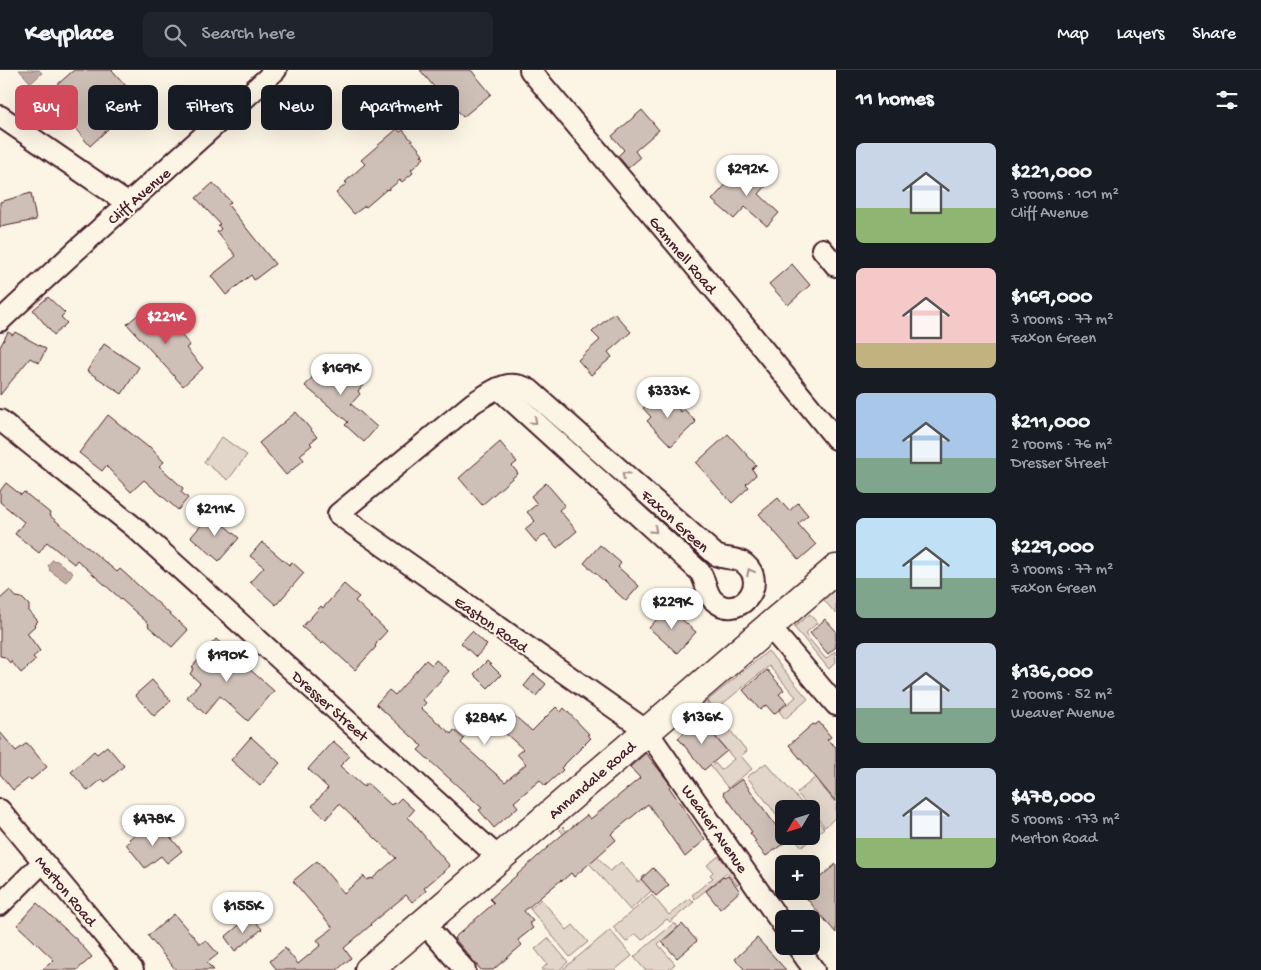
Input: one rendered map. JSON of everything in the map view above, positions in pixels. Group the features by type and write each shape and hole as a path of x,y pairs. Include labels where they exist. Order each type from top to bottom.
{"street":[{"name":"Cliff Avenue","path":"0,321 127,203 276,70"},
{"name":"Gammell Road","path":"530,70 730,308 836,439"},
{"path":"0,116 127,203"},
{"path":"822,249 836,266"},
{"name":"Faxon Green","path":"338,514 473,402 498,388 514,384 530,390 716,555 722,558 737,559 744,563 753,575 754,589 751,596 746,601 733,607 719,604 713,600 708,593 700,572 498,388"},
{"name":"Dresser Street","path":"0,420 134,527 499,858"},
{"name":"Easton Road","path":"338,514 647,731"},
{"name":"Annandale Road","path":"369,970 836,568"},
{"path":"769,626 836,705"},
{"name":"Weaver Avenue","path":"647,731 775,914"},
{"name":"Merton Road","path":"0,810 134,970"},
{"path":"0,905 43,862"},
{"path":"424,922 466,970"},
{"path":"803,955 814,970"}],"shaded area":[{"path":"19,70 39,70 42,73 31,83"},
{"path":"222,437 247,455 228,480 204,462"},
{"path":"52,560 56,560 73,573 66,582 49,570 48,566"},
{"path":"836,587 836,614 823,599"},
{"path":"810,614 817,623 805,634 826,659 835,651 836,662 829,669 794,627"},
{"path":"768,651 808,699 785,719 779,711 796,697 769,666 715,710 707,701"},
{"path":"706,701 747,751 741,756 752,769 728,788 711,767 715,763 721,770 734,759 700,718 690,727 684,719"},
{"path":"836,760 836,768 819,783 836,803 836,817 825,827 820,821 820,800 803,800 797,793"},
{"path":"766,763 799,800 775,800 775,813 747,777"},
{"path":"563,827 589,857 594,853 610,871 621,862 638,882 649,873 659,884 630,910 560,830"},
{"path":"719,856 740,883 737,885 727,873 695,899 692,895 713,878 710,875 713,872 707,865"},
{"path":"652,895 669,915 690,898 694,902 670,922 667,919 642,940 636,934 626,942 613,927"},
{"path":"541,899 567,930 573,925 588,942 570,957 530,909"},
{"path":"674,923 678,927 658,944 675,964 668,970 645,970 634,957"},
{"path":"610,930 632,956 615,970 562,970"},
{"path":"548,938 568,962 559,970 541,970 547,964 535,949"}],"building":[{"path":"74,70 112,70 125,85 88,85 88,130 107,130 90,146 77,130 78,85 57,85"},
{"path":"420,70 471,70 491,94 463,117 459,112 459,85 432,85"},
{"path":"642,110 659,130 635,151 640,158 628,168 618,156 624,150 612,136"},
{"path":"396,130 400,132 403,130 423,154 421,155 424,158 411,170 413,173 402,182 400,180 366,207 354,214 336,193 365,164 361,160"},
{"path":"760,168 772,179 759,194 779,213 767,226 745,207 734,219 712,200 737,172 748,182"},
{"path":"213,183 231,202 228,205 275,264 254,280 251,275 226,295 211,276 236,256 217,232 221,229 218,225 220,224 196,198"},
{"path":"31,193 36,220 0,227 0,202"},
{"path":"792,264 810,285 788,305 769,284"},
{"path":"48,297 65,313 61,317 67,323 54,335 33,310"},
{"path":"148,306 160,319 164,316 190,345 186,348 203,368 183,386 127,324"},
{"path":"614,313 631,332 608,352 612,357 591,375 578,360 600,340 592,332"},
{"path":"8,332 13,335 15,332 46,349 39,363 30,358 0,395 0,347"},
{"path":"104,344 139,367 122,394 87,371"},
{"path":"330,356 364,384 358,391 360,394 351,404 377,427 364,442 345,425 348,422 305,386"},
{"path":"661,391 681,412 684,409 696,422 671,446 647,421 651,417 643,408"},
{"path":"296,412 317,437 310,443 312,445 300,455 304,460 286,475 259,443"},
{"path":"108,415 149,446 164,462 159,466 183,488 181,492 188,498 178,510 144,480 131,492 106,466 102,471 79,453"},
{"path":"728,434 756,465 752,469 756,475 746,484 749,487 732,503 696,463"},
{"path":"500,442 517,462 512,466 518,473 482,505 459,478"},
{"path":"6,483 21,495 24,492 117,572 120,569 188,630 172,647 77,560 74,564 47,542 39,553 15,534 24,522 0,502 0,491"},
{"path":"546,483 565,505 559,510 577,531 557,548 545,534 536,542 525,529 535,521 527,512 537,504 531,496"},
{"path":"778,498 789,511 798,503 808,515 798,524 816,545 799,560 759,514"},
{"path":"211,514 239,538 219,561 191,537"},
{"path":"262,542 289,565 292,562 304,573 276,605 250,582 264,567 250,556"},
{"path":"600,545 621,563 618,567 639,586 626,601 584,563"},
{"path":"344,584 359,597 355,601 387,631 378,641 376,647 355,670 324,642 322,644 302,627 321,606 323,608"},
{"path":"10,590 16,597 22,598 29,605 29,611 38,621 27,633 40,651 33,657 36,660 21,673 11,661 10,663 5,657 0,656 0,599"},
{"path":"668,607 696,632 677,653 649,628"},
{"path":"825,619 836,631 836,647 828,654 810,633"},
{"path":"472,631 487,645 476,657 461,643"},
{"path":"216,639 274,691 248,721 220,696 205,714 187,697 200,683 190,674 194,668 192,667"},
{"path":"426,660 432,665 436,660 449,671 423,700 426,703 421,708 451,734 454,730 464,739 461,743 505,782 526,764 517,754 523,749 496,725 509,711 532,731 556,707 561,712 564,708 591,738 561,768 563,770 545,786 540,780 514,802 518,807 494,828 479,810 482,808 418,750 422,746 376,704 389,690 395,695"},
{"path":"487,661 501,675 488,688 474,674"},
{"path":"767,670 784,690 779,694 787,703 774,714 766,705 760,710 743,690"},
{"path":"534,674 546,684 536,696 524,686"},
{"path":"152,680 171,701 154,716 135,695"},
{"path":"700,719 727,751 704,770 678,738"},
{"path":"819,722 831,737 827,740 836,747 836,802 789,745 813,724 815,725"},
{"path":"0,732 16,751 27,743 47,767 31,780 29,778 13,790 0,774"},
{"path":"251,737 280,763 260,786 231,760"},
{"path":"333,741 350,756 340,766 364,787 367,783 391,805 401,798 414,810 408,817 450,866 424,888 426,891 412,902 406,895 370,924 344,948 351,958 337,970 277,970 270,961 285,948 298,964 321,945 317,940 333,928 293,881 317,861 344,893 364,876 367,880 372,879 396,858 339,804 326,819 312,806 328,788 308,769"},
{"path":"107,746 124,766 105,782 102,779 88,791 71,772 94,751 97,754"},
{"path":"646,753 671,785 669,787 705,840 685,857 648,804 611,834 616,840 574,877 571,873 524,911 533,921 529,923 533,928 518,940 522,945 493,970 481,970 454,938 494,903 490,899 556,840 587,815 590,819 593,817 640,778 630,767"},
{"path":"742,779 775,824 775,845 781,845 766,856 754,842 756,841 750,833 752,832 723,793"},
{"path":"155,825 165,837 168,834 182,851 167,863 161,856 145,868 126,844 131,841 129,839 142,830 145,833"},
{"path":"836,864 836,933 820,914 820,910 816,910 808,900 820,900 820,877"},
{"path":"653,868 669,885 656,896 641,879"},
{"path":"728,876 740,891 720,909 706,891 723,877"},
{"path":"37,903 77,940 92,957 77,970 42,970 54,960 17,925"},
{"path":"174,914 200,944 206,940 218,954 207,963 214,970 176,970 148,936"},
{"path":"252,918 262,929 235,951 225,937 244,921 246,924"},
{"path":"682,924 697,941 677,958 662,942"},
{"path":"757,938 786,970 745,970 735,959"}]}
